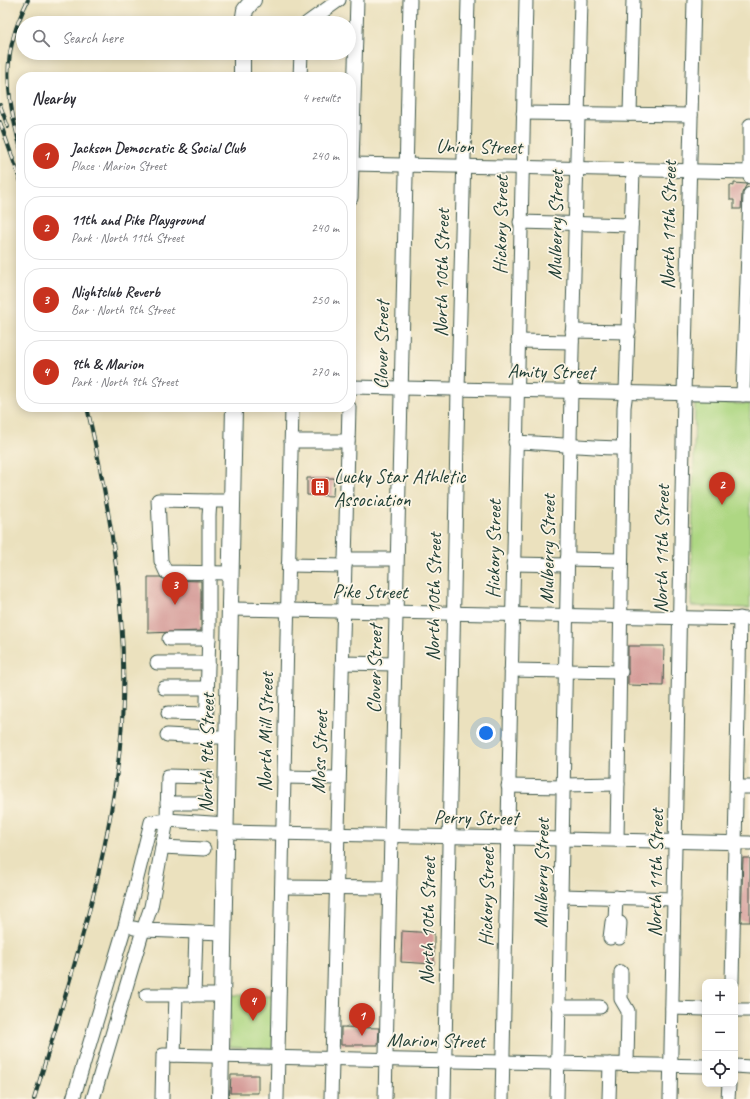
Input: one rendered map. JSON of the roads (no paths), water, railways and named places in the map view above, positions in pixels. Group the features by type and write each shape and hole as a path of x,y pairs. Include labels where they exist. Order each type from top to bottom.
{"main road":[{"path":"244,16 245,10 253,0"},
{"path":"242,60 242,72"},
{"name":"North 9th Street","path":"220,1099 234,412"}],"street":[{"path":"317,16 339,0"},
{"path":"356,27 357,0"},
{"name":"Clover Street","path":"385,1099 396,559 410,0"},
{"name":"North 10th Street","path":"444,1099 453,612 468,0"},
{"name":"Hickory Street","path":"502,1099 510,670 526,0"},
{"name":"Mulberry Street","path":"557,1099 569,445 581,0"},
{"path":"630,114 633,0"},
{"name":"North 11th Street","path":"670,1099 679,617 694,0"},
{"path":"300,72 301,60"},
{"path":"354,72 355,60"},
{"path":"523,113 568,114 578,112 691,115"},
{"path":"750,125 750,177"},
{"name":"Union Street","path":"356,164 750,172"},
{"path":"617,840 621,672 623,448 629,332 633,170"},
{"path":"747,395 750,194"},
{"path":"520,222 632,225"},
{"path":"518,341 629,332"},
{"name":"Amity Street","path":"356,387 747,395"},
{"name":"North Mill Street","path":"277,1099 292,412"},
{"name":"Moss Street","path":"331,1099 338,778 349,412"},
{"path":"291,441 348,442"},
{"path":"516,442 560,443 580,447 623,448"},
{"path":"230,573 166,572 161,561 158,500 232,501"},
{"path":"206,737 209,639 210,501"},
{"path":"288,565 396,559"},
{"path":"513,564 621,560"},
{"name":"Pike Street","path":"230,608 745,619"},
{"path":"732,979 737,787 744,674 745,619"},
{"path":"169,639 209,639"},
{"path":"157,663 208,663"},
{"path":"342,663 394,664"},
{"path":"510,670 621,672"},
{"path":"164,688 207,688"},
{"path":"168,713 206,714"},
{"path":"167,735 228,737"},
{"path":"93,1099 143,930 151,908 167,820 168,776 207,777"},
{"path":"284,777 338,778"},
{"path":"508,786 618,784"},
{"path":"737,787 750,787"},
{"path":"167,803 206,803"},
{"path":"73,1099 125,926 151,822 167,820"},
{"name":"Perry Street","path":"167,820 226,828 283,833 750,843"},
{"path":"162,847 204,849"},
{"path":"282,886 390,888"},
{"path":"561,896 674,899"},
{"path":"615,938 620,923 615,922 616,897"},
{"path":"125,926 143,930 224,933"},
{"path":"194,995 196,932"},
{"path":"621,972 621,999 628,1011 627,1064"},
{"path":"146,995 222,995"},
{"path":"162,1099 176,995"},
{"path":"558,1007 600,1007"},
{"path":"672,1008 702,1009"},
{"path":"738,1010 750,1010"},
{"name":"Marion Street","path":"169,1055 702,1066"},
{"path":"609,1099 610,1064"},
{"path":"738,1066 750,1067"},
{"path":"728,1087 728,1099"}],"railway":[{"path":"21,16 28,0"},
{"path":"16,29 13,38 8,74 9,92 16,129"},
{"path":"0,105 8,127"},
{"path":"0,122 16,168"},
{"path":"34,1099 64,1002 91,903 103,853 119,753 123,702 122,628 119,590 109,516 88,412"}],"place":[{"name":"Lucky Star Athletic Association","path":"320,487"},
{"name":"11th and Pike Playground","path":"722,505"},
{"name":"Nightclub Reverb","path":"175,605"},
{"name":"9th & Marion","path":"253,1021"},
{"name":"Jackson Democratic & Social Club","path":"362,1036"}]}
